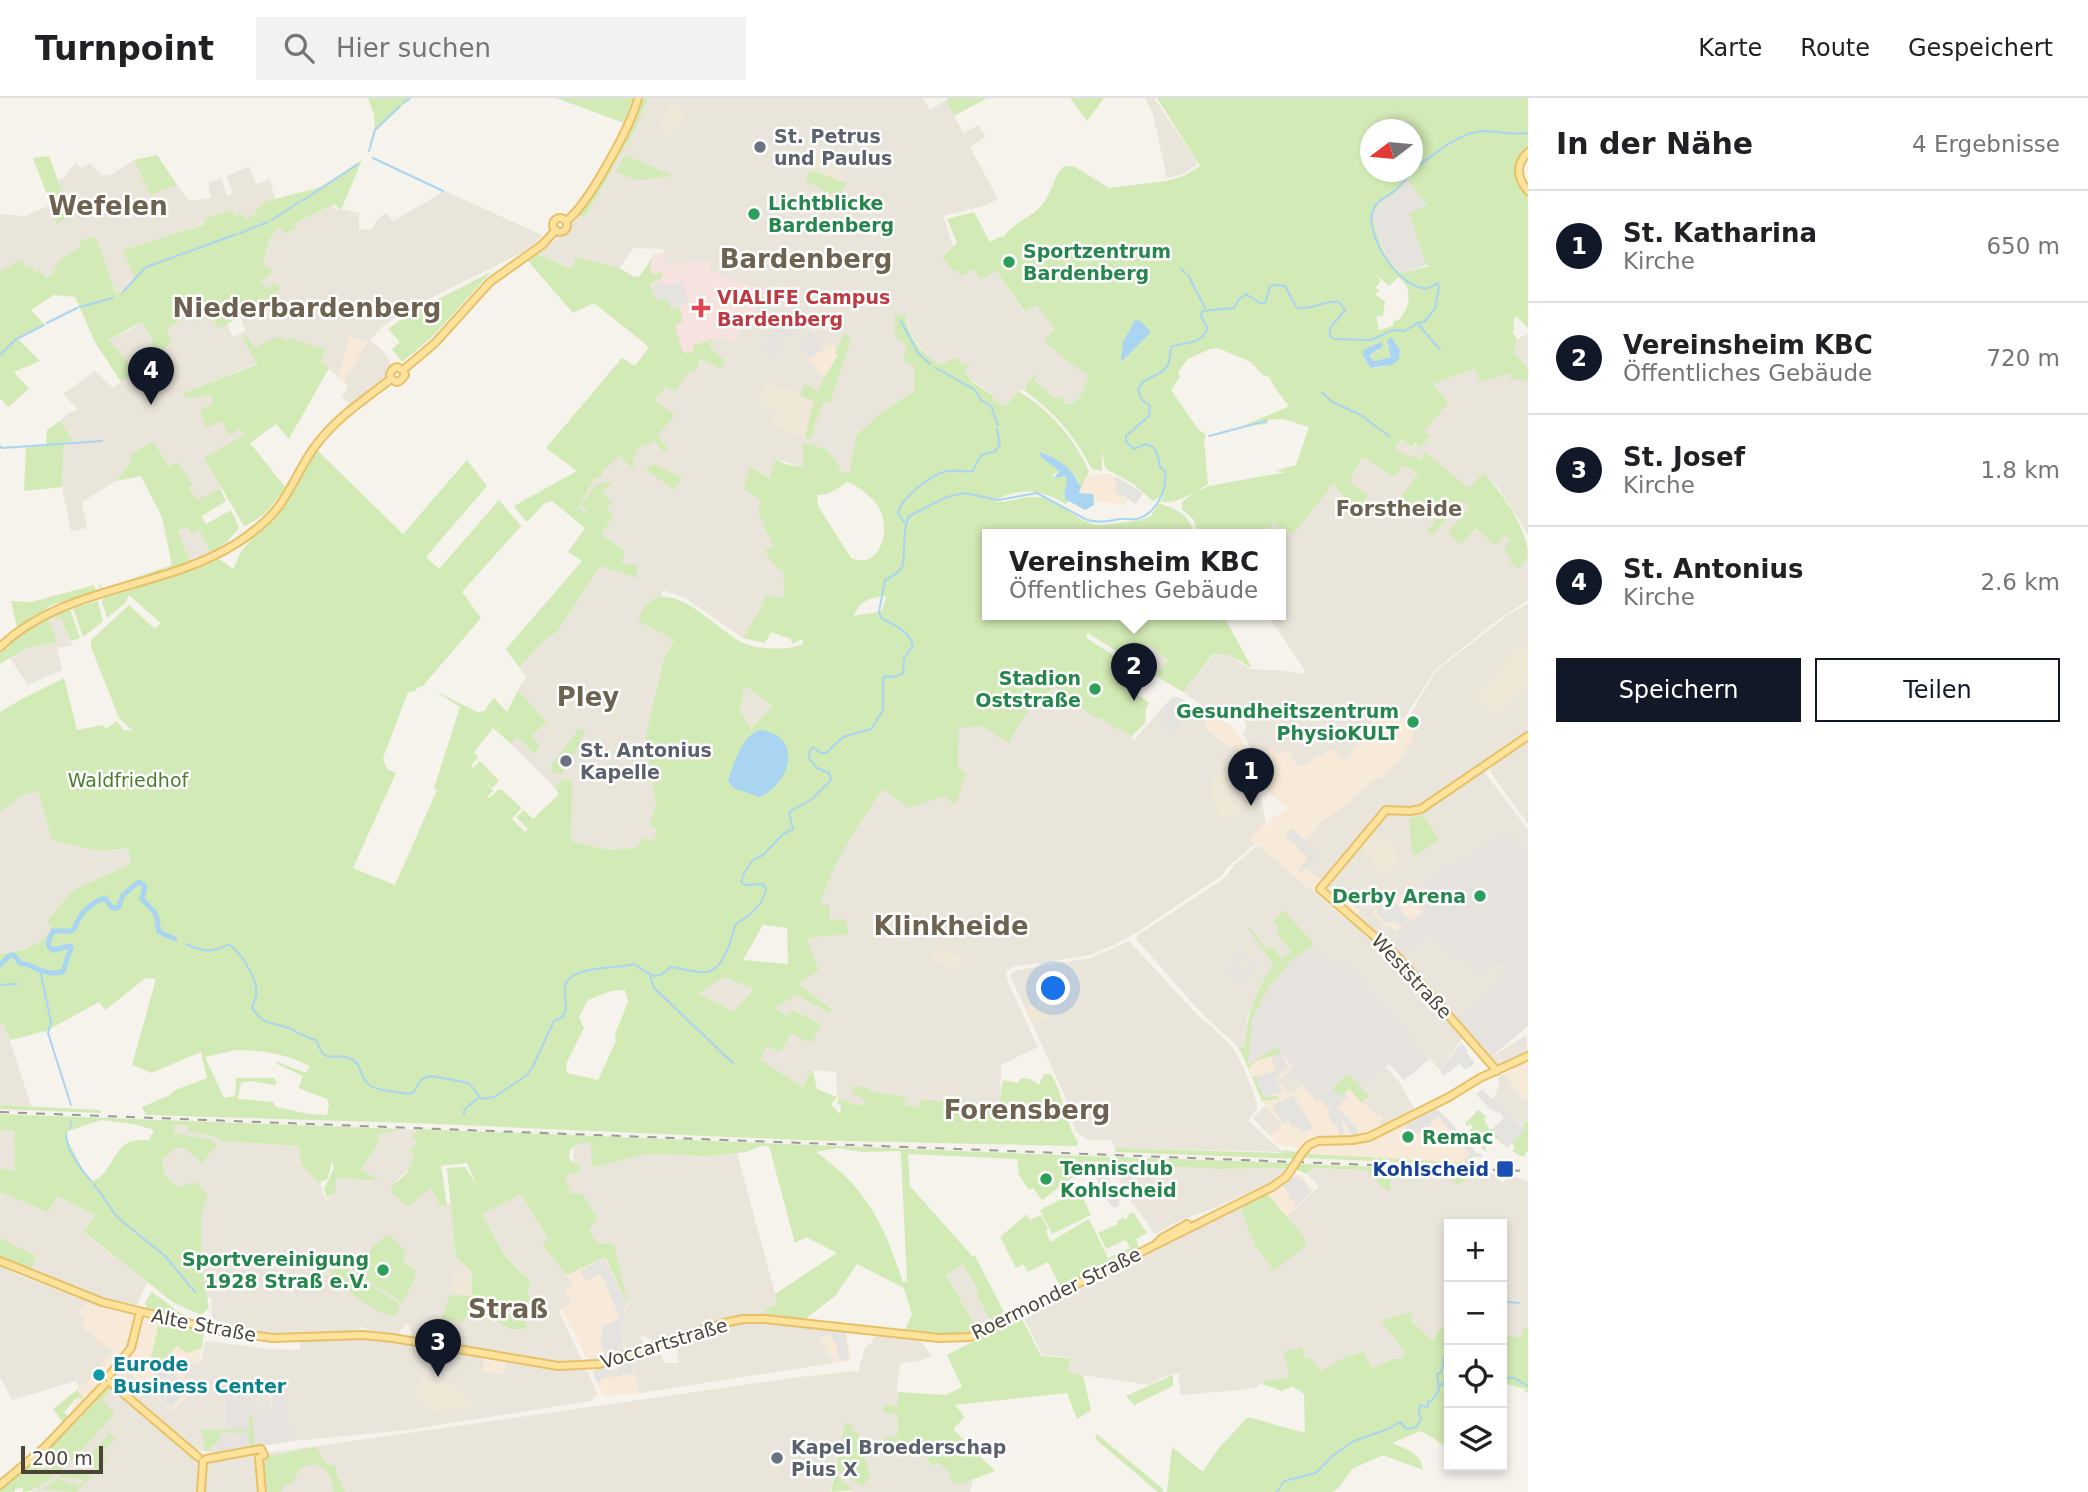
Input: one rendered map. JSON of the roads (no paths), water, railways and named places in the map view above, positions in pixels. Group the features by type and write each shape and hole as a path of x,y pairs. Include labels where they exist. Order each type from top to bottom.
{"main road":[{"path":"0,647 18,631 51,612 191,567 238,542 266,520 282,503 314,447 345,415 391,379 401,380 405,374 403,370 435,343 474,297 542,244 556,230 553,225 555,220 561,218 566,221 575,214 628,124 638,98"},
{"path":"1528,152 1520,162 1518,174 1528,191"},
{"name":"Weststraße","path":"1497,1071 1397,956 1320,889 1388,809 1421,809 1528,736"},
{"name":"Roermonder Straße","path":"955,1339 978,1334 1157,1243 1181,1227 1212,1216 1272,1187 1286,1177 1310,1145 1318,1141 1369,1137 1528,1056"},
{"name":"Alte Straße","path":"0,1261 95,1300 220,1331 268,1337 363,1335 417,1342"},
{"path":"0,1485 55,1438 107,1381 131,1348 140,1312"},
{"name":"Voccartstraße","path":"417,1342 568,1367 606,1362 724,1323 750,1318 955,1339"},
{"path":"107,1381 191,1451 204,1457 255,1454 262,1492"},
{"path":"201,1492 204,1457"}],"water":[{"path":"1135,320 1140,321 1151,332 1123,360 1123,342"},
{"path":"1391,337 1400,350 1399,359 1392,365 1370,368 1363,356 1363,350 1381,342 1383,346 1369,356 1374,361 1391,357 1387,341"},
{"path":"1040,452 1068,468 1081,485 1079,493 1093,494 1094,505 1085,510 1065,499 1066,476 1054,478 1059,471 1041,457"},
{"path":"760,730 783,740 788,760 780,781 760,797 733,788 728,780 744,744"}],"waterway":[{"path":"404,103 410,98"},
{"path":"369,151 375,130 400,106"},
{"path":"1423,163 1446,146 1474,132 1528,133"},
{"path":"373,158 443,191"},
{"path":"302,201 358,164"},
{"path":"186,944 208,950 229,944 244,960 255,982 256,996 252,1007 256,1014 265,1021 317,1041 323,1054 327,1056 345,1057 355,1061 369,1085 409,1094 414,1092 423,1079 432,1076 469,1083 481,1099 494,1097 527,1075 554,1021 565,1012 566,983 575,975 634,964 656,976 671,967 697,972 712,970 726,953 735,925 755,910 765,894 766,888 762,884 745,885 741,882 744,873 753,860 763,855 783,834 793,829 789,812 812,799 831,780 829,773 817,768 809,758 810,750 813,747 826,753 843,737 871,729 883,710 883,679 903,673 904,658 913,646 908,636 881,618 879,612 885,580 903,566 905,529 909,516 947,497 965,493 998,500 1037,493 1087,520 1096,521 1137,519 1150,512 1165,485 1165,471 1160,467 1153,447 1146,444 1134,449 1126,442 1126,436 1149,416 1150,406 1142,400 1138,390 1140,385 1165,369 1169,363 1171,347 1195,341 1204,335 1208,329 1201,316 1202,311 1234,308 1246,294 1260,303 1265,303 1270,287 1285,286 1297,308 1339,302 1345,310 1330,328 1330,336 1334,339 1371,340 1393,330 1405,331 1424,322 1435,309 1439,287 1437,283 1428,288 1417,287 1406,281 1386,259 1373,232 1373,210 1403,182"},
{"path":"272,220 299,202"},
{"path":"240,233 268,222"},
{"path":"123,292 146,267 237,234"},
{"path":"1181,268 1185,273"},
{"path":"1188,275 1205,308"},
{"path":"79,307 113,298"},
{"path":"47,323 77,308"},
{"path":"901,321 918,353 930,364"},
{"path":"1418,324 1440,350"},
{"path":"0,355 15,340 44,325"},
{"path":"936,368 975,390 981,400 991,406 998,425"},
{"path":"1322,392 1332,402 1359,414 1390,437"},
{"path":"1209,436 1266,421"},
{"path":"905,523 898,514 904,501 935,476 952,471 973,471 980,457 994,452 1000,445 997,429"},
{"path":"0,446 102,441"},
{"path":"0,965 14,955 20,963 45,972 63,972 71,947 53,950 50,948 48,942 53,931 72,931 83,913 102,899 105,898 112,908 118,908 123,895 139,882 145,886 142,899 156,914 159,932 175,939"},
{"path":"40,970 51,1022 48,1033 71,1105"},
{"path":"650,976 654,988 733,1063"},
{"path":"0,985 17,984"},
{"path":"464,1110 479,1097"},
{"path":"70,1128 71,1122"},
{"path":"66,1134 71,1153 91,1181"},
{"path":"94,1184 117,1217 165,1256 195,1292"},
{"path":"1508,1302 1519,1303"},
{"path":"1444,1357 1444,1363"},
{"path":"1277,1492 1284,1481 1316,1473 1332,1456 1352,1442 1400,1422 1406,1429 1416,1427 1421,1419 1420,1405 1428,1407 1428,1402 1439,1390 1437,1374 1441,1372 1444,1363"},
{"path":"1507,1378 1514,1378 1528,1386"},
{"path":"1438,1386 1444,1383"}],"railway":[{"path":"0,1112 1528,1171"}],"place":[{"name":"St. Petrus und Paulus","path":"760,147"},
{"name":"Lichtblicke Bardenberg","path":"754,214"},
{"name":"Sportzentrum Bardenberg","path":"1009,262"},
{"name":"VIALIFE Campus Bardenberg","path":"701,308"},
{"name":"St. Antonius","path":"151,405"},
{"name":"Stadion Oststraße","path":"1095,689"},
{"name":"Vereinsheim KBC","path":"1134,701"},
{"name":"Gesundheitszentrum PhysioKULT","path":"1413,722"},
{"name":"St. Antonius Kapelle","path":"566,761"},
{"name":"St. Katharina","path":"1251,806"},
{"name":"Derby Arena","path":"1480,896"},
{"name":"Remac","path":"1408,1137"},
{"name":"Kohlscheid","path":"1505,1169"},
{"name":"Tennisclub Kohlscheid","path":"1046,1179"},
{"name":"Sportvereinigung 1928 Straß e.V.","path":"383,1270"},
{"name":"Eurode Business Center","path":"99,1375"},
{"name":"St. Josef","path":"438,1377"},
{"name":"Kapel Broederschap Pius X","path":"777,1458"}],"district":[{"name":"Wefelen","path":"108,206"},
{"name":"Bardenberg","path":"806,259"},
{"name":"Niederbardenberg","path":"307,308"},
{"name":"Forstheide","path":"1399,509"},
{"name":"Pley","path":"588,697"},
{"name":"Klinkheide","path":"951,926"},
{"name":"Forensberg","path":"1027,1110"},
{"name":"Straß","path":"508,1309"}],"park label":[{"name":"Waldfriedhof","path":"128,780"}]}
